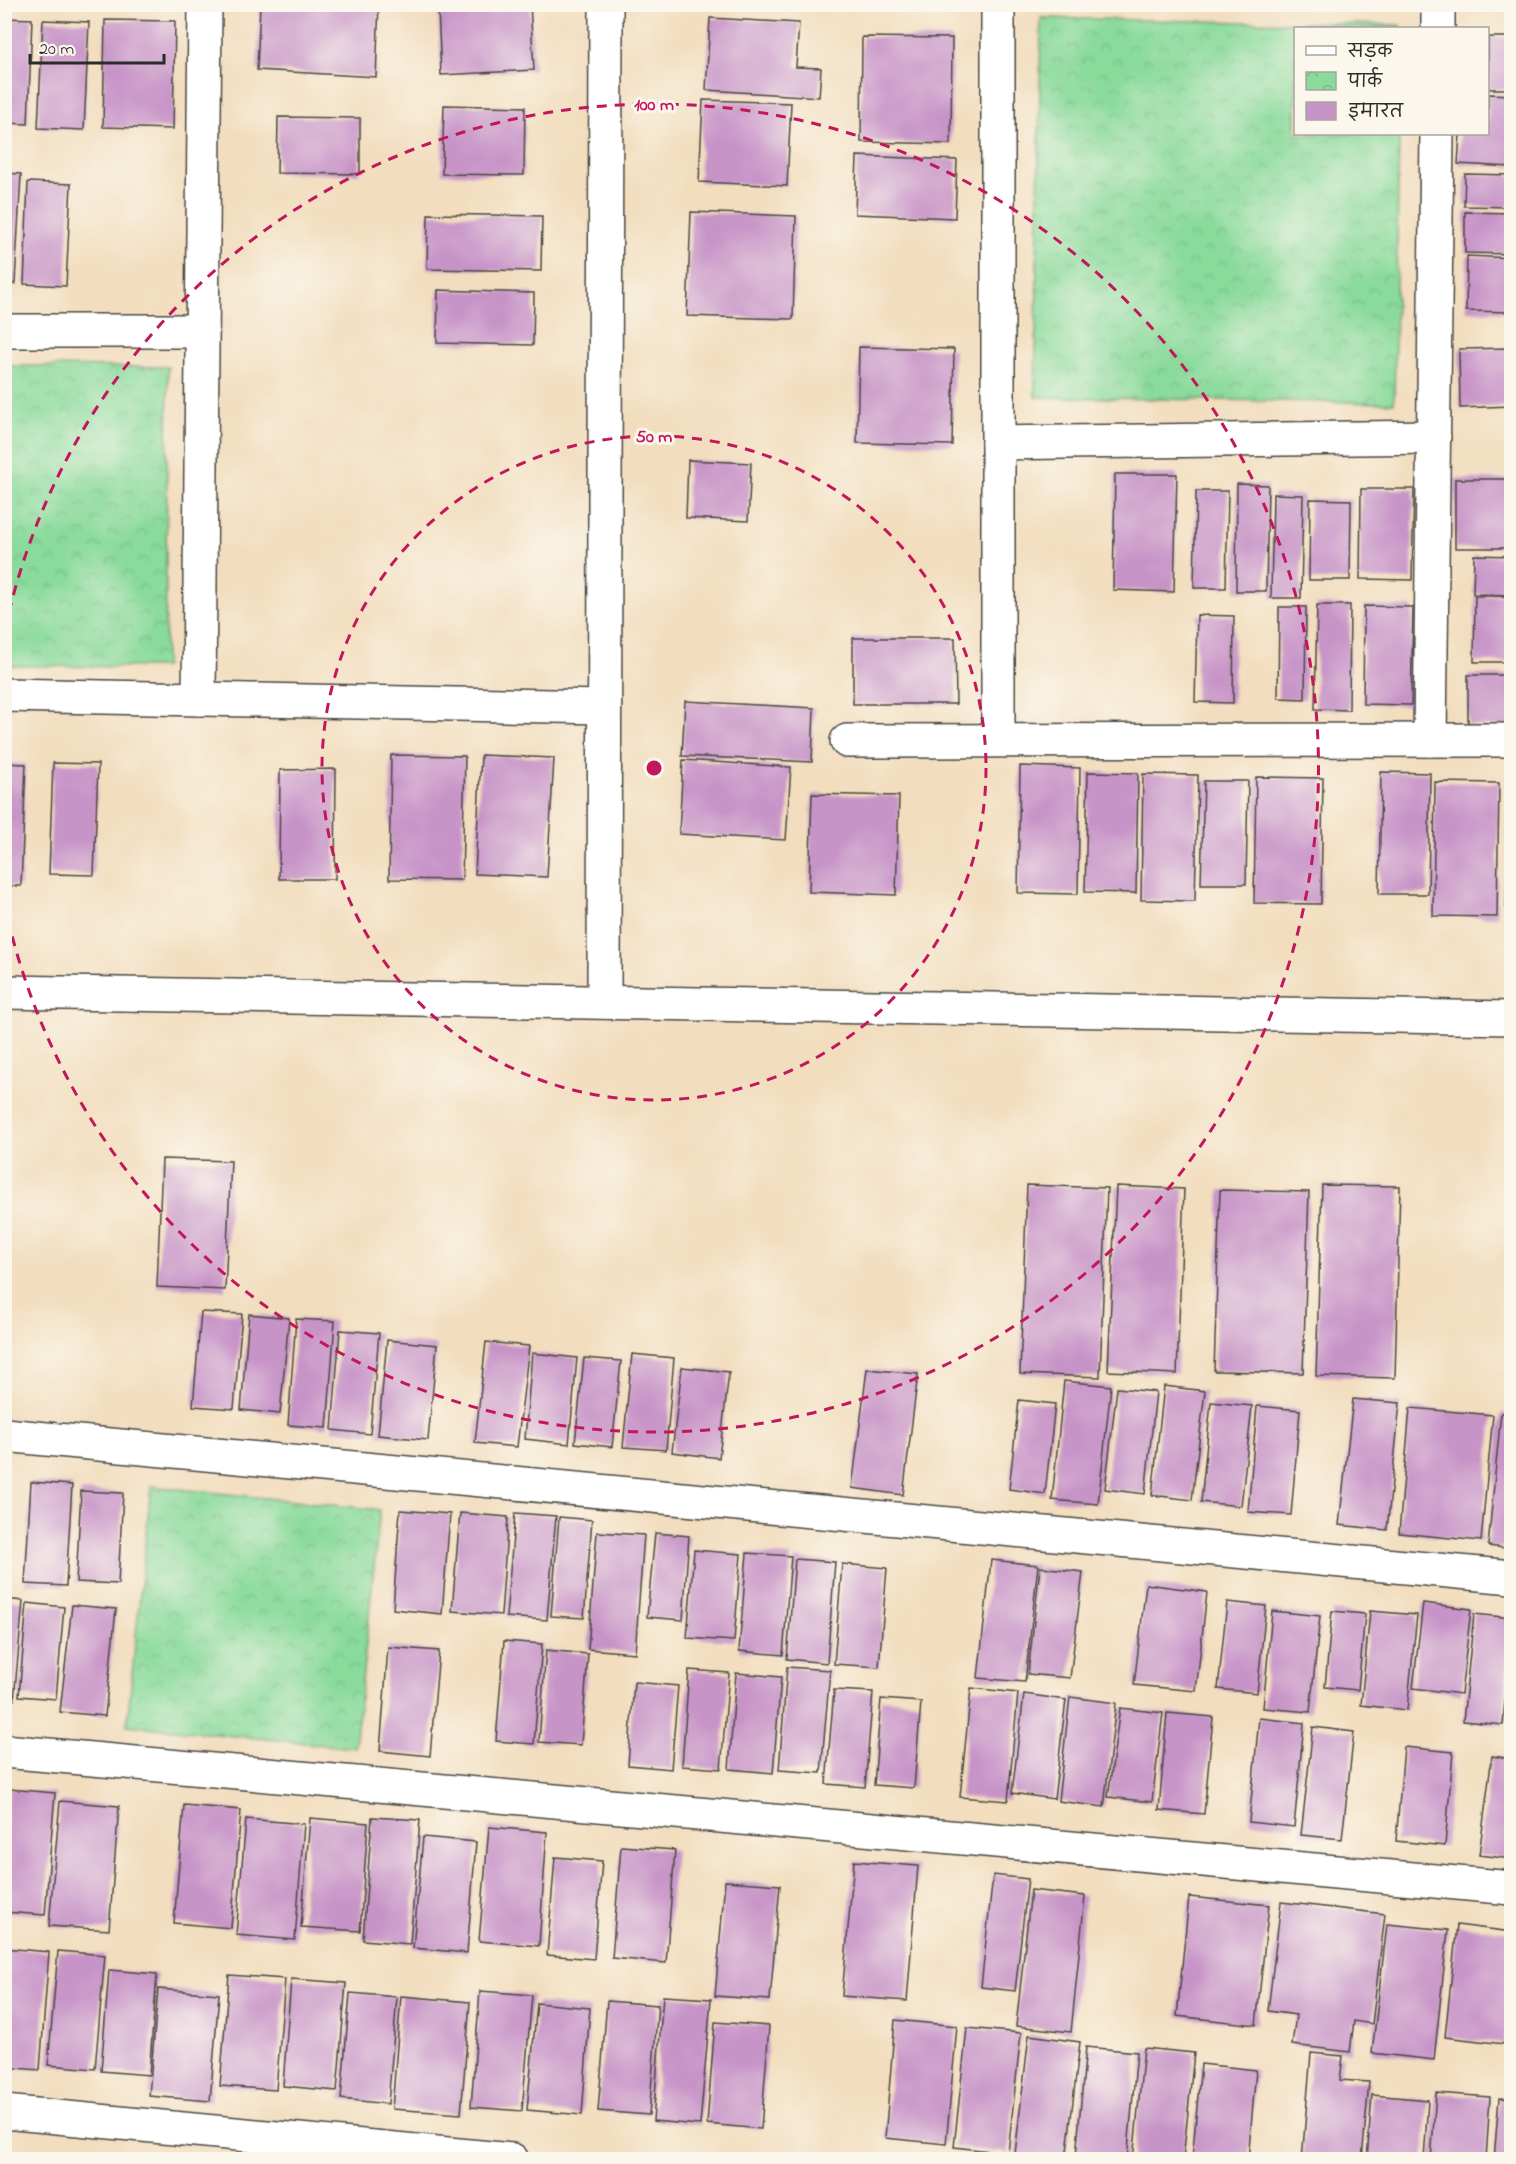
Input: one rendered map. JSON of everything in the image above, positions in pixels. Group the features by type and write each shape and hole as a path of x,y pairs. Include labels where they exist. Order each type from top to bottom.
{"street":[{"path":"199,699 205,4"},
{"path":"604,1002 606,4"},
{"path":"998,4 998,740"},
{"path":"1438,4 1438,27"},
{"path":"1430,740 1437,135"},
{"path":"4,331 202,331"},
{"path":"998,443 1434,437"},
{"path":"4,695 604,706"},
{"path":"847,741 1512,740"},
{"path":"4,992 1512,1018"},
{"path":"4,1435 1512,1577"},
{"path":"4,1751 1512,1888"},
{"path":"4,2112 512,2160"}],"green space":[{"path":"1041,18 1401,25 1400,27 1294,27 1294,135 1399,135 1394,403 1035,397"},
{"path":"5,366 168,367 165,667 5,666"},
{"path":"151,1486 380,1510 355,1748 127,1725"}],"building":[{"path":"260,4 379,4 376,77 257,70"},
{"path":"530,4 534,70 441,75 438,9"},
{"path":"4,18 32,19 28,124 4,123"},
{"path":"710,18 799,23 796,67 821,68 819,97 706,90"},
{"path":"43,20 89,22 84,130 38,128"},
{"path":"105,20 175,21 173,129 103,127"},
{"path":"862,37 952,38 951,144 861,142"},
{"path":"1489,37 1512,37 1512,89 1489,89"},
{"path":"1489,94 1512,95 1512,167 1458,164 1460,135 1489,135"},
{"path":"703,100 791,103 787,186 699,182"},
{"path":"444,105 525,107 524,175 442,174"},
{"path":"278,117 360,118 360,174 277,173"},
{"path":"857,156 957,160 955,218 855,214"},
{"path":"4,173 21,174 15,284 4,283"},
{"path":"1465,174 1512,175 1512,207 1464,206"},
{"path":"28,182 71,184 66,286 24,284"},
{"path":"691,212 796,216 793,319 687,316"},
{"path":"1465,212 1512,213 1512,254 1465,253"},
{"path":"428,214 542,216 541,271 427,269"},
{"path":"1467,256 1512,258 1512,312 1466,311"},
{"path":"438,290 534,293 533,345 437,343"},
{"path":"859,347 954,349 952,445 857,443"},
{"path":"1512,348 1512,406 1460,408 1459,349"},
{"path":"688,460 751,463 748,521 686,518"},
{"path":"1115,474 1177,474 1174,592 1113,590"},
{"path":"1455,479 1512,479 1512,548 1455,548"},
{"path":"1237,484 1268,485 1266,591 1236,591"},
{"path":"1361,489 1414,489 1412,580 1360,579"},
{"path":"1196,491 1228,491 1226,588 1194,588"},
{"path":"1273,494 1303,495 1301,598 1271,598"},
{"path":"1310,499 1351,500 1350,580 1309,580"},
{"path":"1474,555 1512,556 1512,595 1473,594"},
{"path":"1475,596 1512,596 1512,662 1474,662"},
{"path":"1317,605 1350,605 1349,710 1315,709"},
{"path":"1364,606 1413,607 1411,705 1363,704"},
{"path":"1279,607 1306,607 1305,699 1278,698"},
{"path":"1197,615 1234,616 1233,703 1195,702"},
{"path":"853,638 955,638 956,704 853,704"},
{"path":"1468,675 1512,675 1512,727 1468,726"},
{"path":"685,701 814,708 812,762 682,756"},
{"path":"391,755 465,756 462,880 389,879"},
{"path":"481,755 554,758 547,877 475,874"},
{"path":"683,760 791,767 786,840 679,834"},
{"path":"4,763 26,764 21,886 4,886"},
{"path":"53,763 98,764 94,875 49,874"},
{"path":"1020,766 1080,768 1078,894 1018,893"},
{"path":"336,769 335,879 279,879 280,770"},
{"path":"1088,772 1138,773 1136,893 1085,892"},
{"path":"1381,772 1430,773 1428,894 1379,894"},
{"path":"1143,774 1198,775 1195,901 1141,900"},
{"path":"1256,777 1323,778 1321,904 1254,903"},
{"path":"1204,781 1248,781 1246,884 1201,884"},
{"path":"1435,782 1499,783 1497,917 1433,916"},
{"path":"1509,782 1512,782 1512,908 1506,908"},
{"path":"812,794 899,796 896,895 809,892"},
{"path":"162,1159 231,1161 225,1290 157,1287"},
{"path":"1027,1185 1107,1188 1100,1377 1020,1374"},
{"path":"1322,1185 1400,1186 1395,1378 1316,1376"},
{"path":"1116,1186 1184,1189 1177,1374 1108,1371"},
{"path":"1220,1190 1309,1192 1303,1373 1214,1371"},
{"path":"201,1312 242,1314 234,1409 193,1406"},
{"path":"249,1314 289,1318 280,1414 241,1410"},
{"path":"296,1319 335,1321 327,1428 288,1425"},
{"path":"340,1330 379,1333 370,1434 332,1430"},
{"path":"387,1340 437,1345 428,1440 378,1435"},
{"path":"486,1342 529,1346 517,1447 475,1443"},
{"path":"532,1353 577,1358 569,1444 525,1439"},
{"path":"632,1354 674,1358 666,1450 623,1447"},
{"path":"584,1358 621,1361 612,1447 575,1443"},
{"path":"682,1367 729,1372 719,1458 672,1452"},
{"path":"867,1369 918,1374 903,1495 852,1488"},
{"path":"1064,1381 1111,1386 1098,1504 1052,1500"},
{"path":"1164,1386 1205,1391 1192,1500 1152,1495"},
{"path":"1117,1388 1156,1392 1145,1494 1105,1489"},
{"path":"1353,1399 1400,1403 1387,1530 1339,1525"},
{"path":"1019,1400 1055,1404 1045,1494 1009,1489"},
{"path":"1211,1402 1252,1406 1241,1506 1201,1502"},
{"path":"1257,1406 1300,1410 1291,1515 1248,1512"},
{"path":"1410,1408 1493,1415 1481,1541 1399,1533"},
{"path":"1501,1413 1512,1414 1512,1549 1488,1546"},
{"path":"31,1482 72,1485 66,1586 25,1584"},
{"path":"81,1491 123,1493 118,1584 76,1582"},
{"path":"400,1510 450,1514 442,1614 393,1609"},
{"path":"460,1513 508,1517 501,1615 452,1611"},
{"path":"515,1513 556,1516 547,1620 506,1617"},
{"path":"559,1517 592,1520 584,1618 551,1616"},
{"path":"597,1532 644,1535 635,1653 588,1649"},
{"path":"655,1533 689,1536 683,1620 647,1617"},
{"path":"694,1550 741,1554 734,1641 687,1638"},
{"path":"747,1553 791,1556 783,1655 739,1651"},
{"path":"795,1559 835,1562 827,1663 787,1659"},
{"path":"991,1560 1038,1565 1025,1682 978,1678"},
{"path":"842,1564 887,1568 879,1667 834,1664"},
{"path":"1040,1567 1083,1572 1070,1678 1028,1674"},
{"path":"1146,1584 1207,1592 1196,1691 1134,1685"},
{"path":"4,1599 23,1601 14,1700 4,1699"},
{"path":"1227,1602 1266,1606 1257,1693 1218,1689"},
{"path":"27,1603 64,1607 56,1699 19,1696"},
{"path":"1423,1603 1471,1609 1461,1694 1413,1688"},
{"path":"72,1605 116,1609 105,1716 60,1712"},
{"path":"1272,1611 1320,1616 1310,1712 1263,1708"},
{"path":"1332,1611 1365,1614 1358,1690 1325,1687"},
{"path":"1370,1611 1417,1615 1407,1710 1361,1705"},
{"path":"1474,1614 1512,1618 1503,1725 1463,1721"},
{"path":"504,1641 542,1644 534,1744 496,1741"},
{"path":"388,1647 439,1651 430,1756 380,1751"},
{"path":"546,1650 588,1654 581,1745 539,1742"},
{"path":"787,1667 830,1670 821,1773 779,1770"},
{"path":"689,1670 729,1673 721,1769 682,1766"},
{"path":"736,1673 781,1677 773,1773 729,1769"},
{"path":"634,1682 678,1686 671,1769 628,1765"},
{"path":"1510,1685 1512,1685 1512,1723 1506,1722"},
{"path":"971,1688 1018,1693 1008,1801 960,1797"},
{"path":"834,1690 873,1692 865,1787 826,1784"},
{"path":"1024,1694 1066,1700 1054,1799 1012,1793"},
{"path":"1070,1697 1116,1703 1104,1807 1058,1801"},
{"path":"881,1699 921,1702 914,1788 874,1785"},
{"path":"1120,1708 1163,1713 1152,1802 1108,1797"},
{"path":"1167,1713 1213,1717 1204,1814 1159,1810"},
{"path":"1259,1718 1304,1723 1294,1827 1249,1822"},
{"path":"1313,1727 1354,1732 1342,1839 1301,1835"},
{"path":"1404,1747 1453,1752 1445,1846 1396,1841"},
{"path":"1492,1756 1512,1759 1512,1859 1479,1855"},
{"path":"9,1789 55,1793 45,1915 4,1912 4,1848"},
{"path":"60,1801 119,1806 109,1930 49,1926"},
{"path":"184,1805 241,1810 231,1928 174,1923"},
{"path":"372,1817 420,1820 410,1944 363,1940"},
{"path":"310,1818 368,1823 360,1931 301,1927"},
{"path":"246,1819 304,1824 295,1940 236,1935"},
{"path":"489,1827 547,1832 539,1946 479,1941"},
{"path":"423,1837 476,1842 467,1953 413,1948"},
{"path":"621,1846 675,1850 666,1963 612,1958"},
{"path":"555,1857 602,1861 594,1959 547,1955"},
{"path":"854,1861 918,1866 907,2001 842,1996"},
{"path":"993,1875 1028,1879 1015,1991 981,1987"},
{"path":"725,1881 780,1885 770,2000 715,1996"},
{"path":"1031,1890 1085,1896 1071,2032 1016,2026"},
{"path":"1189,1897 1269,1905 1256,2025 1177,2016"},
{"path":"1281,1902 1385,1914 1372,2024 1354,2021 1350,2052 1292,2045 1296,2015 1268,2011"},
{"path":"1387,1924 1448,1930 1434,2060 1372,2053"},
{"path":"1457,1925 1512,1932 1512,1977 1504,2044 1445,2037"},
{"path":"4,1948 49,1952 40,2070 4,2067"},
{"path":"58,1951 105,1955 95,2069 48,2065"},
{"path":"109,1970 157,1974 149,2075 101,2071"},
{"path":"229,1975 285,1979 276,2090 220,2086"},
{"path":"291,1979 346,1983 337,2091 283,2086"},
{"path":"158,1989 219,1994 210,2101 149,2096"},
{"path":"480,1991 532,1995 522,2111 471,2107"},
{"path":"350,1993 397,1997 388,2104 341,2099"},
{"path":"401,1996 470,2002 461,2114 392,2109"},
{"path":"663,1996 711,1999 700,2125 653,2121"},
{"path":"607,2001 658,2005 649,2115 598,2111"},
{"path":"537,2003 590,2008 582,2115 527,2110"},
{"path":"895,2020 957,2026 946,2144 885,2138"},
{"path":"715,2022 769,2026 761,2129 707,2124"},
{"path":"967,2028 1021,2033 1008,2153 954,2147"},
{"path":"1029,2035 1080,2042 1066,2160 1015,2154"},
{"path":"1086,2047 1137,2052 1127,2160 1076,2157"},
{"path":"1144,2048 1194,2053 1183,2160 1133,2160"},
{"path":"1311,2053 1343,2056 1340,2080 1369,2082 1362,2160 1302,2160"},
{"path":"1201,2064 1256,2070 1248,2160 1192,2160"},
{"path":"1436,2093 1490,2097 1486,2160 1431,2160"},
{"path":"1372,2095 1428,2100 1424,2160 1367,2160"},
{"path":"1499,2098 1512,2099 1512,2160 1494,2160"}]}
